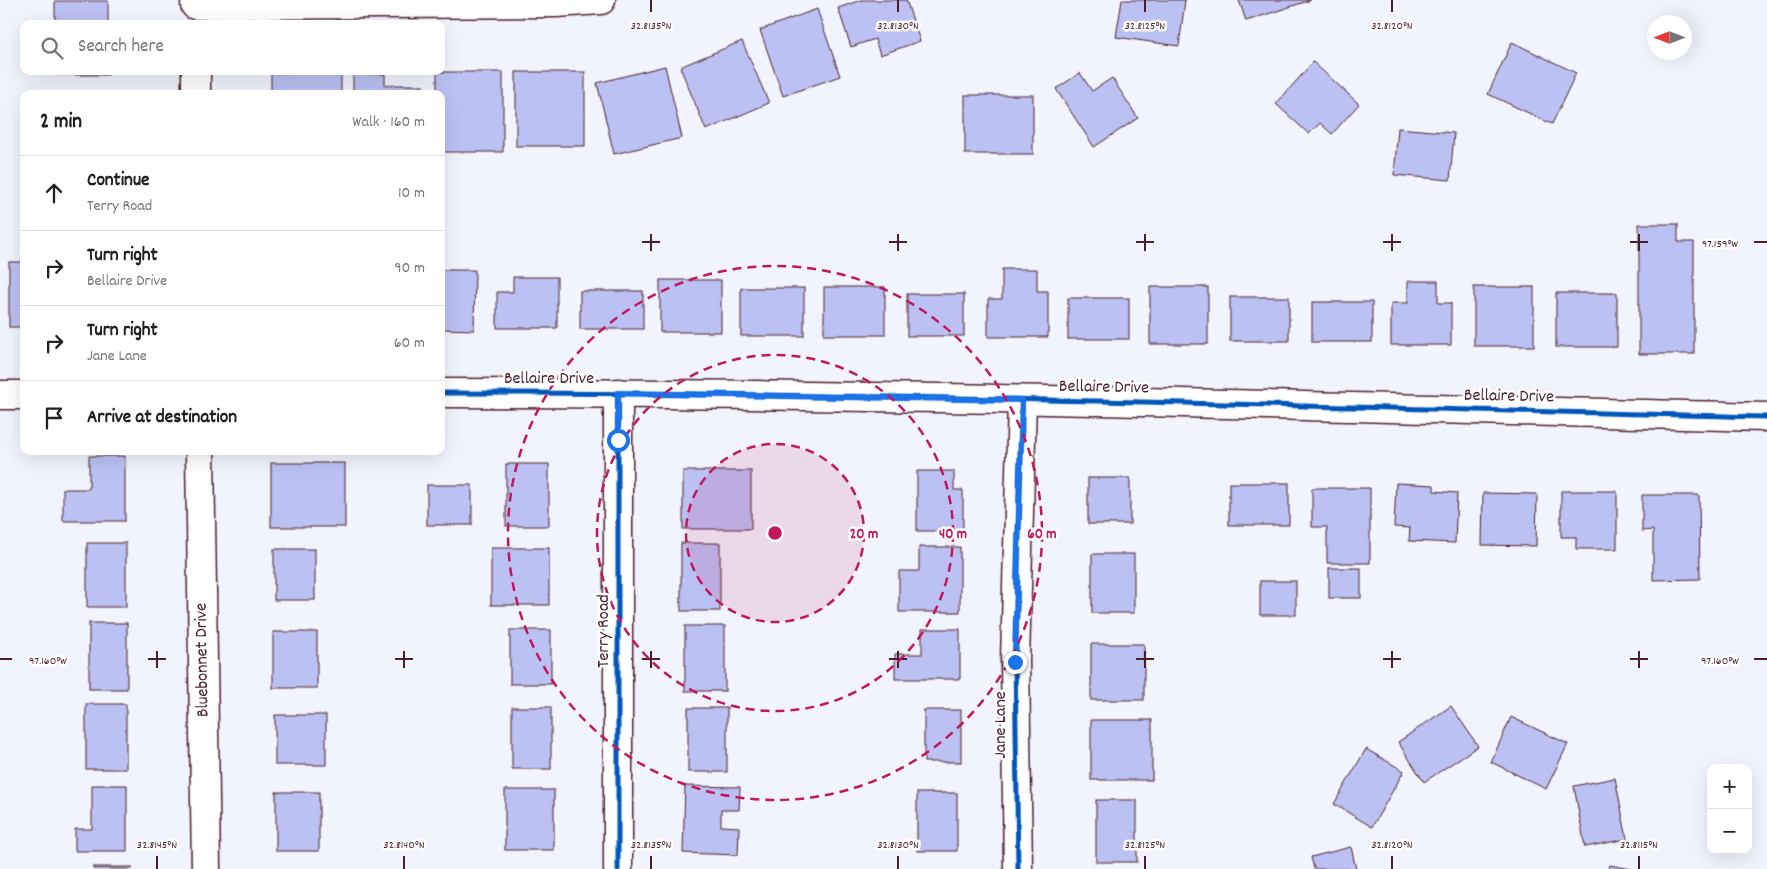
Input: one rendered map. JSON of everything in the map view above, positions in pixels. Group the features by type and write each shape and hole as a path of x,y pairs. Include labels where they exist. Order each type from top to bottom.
{"street":[{"path":"195,10 601,0"},
{"path":"196,75 196,90"},
{"name":"Bellaire Drive","path":"445,393 618,393 1022,400 1767,417"},
{"name":"Terry Road","path":"618,393 618,869"},
{"path":"0,395 20,395"},
{"name":"Jane Lane","path":"1018,869 1015,662 1022,400"},
{"name":"Bluebonnet Drive","path":"200,455 206,869"}],"building":[{"path":"861,0 906,0 920,41 880,55 875,39 851,47 838,8"},
{"path":"1122,0 1185,0 1179,46 1116,37"},
{"path":"1239,0 1311,0 1246,21"},
{"path":"55,1 108,1 108,20 55,20"},
{"path":"817,9 840,76 783,96 760,30"},
{"path":"742,41 769,103 706,130 680,67"},
{"path":"1512,42 1576,73 1552,124 1488,94"},
{"path":"1313,62 1359,104 1332,134 1320,123 1309,134 1276,104"},
{"path":"665,66 682,138 614,154 597,83"},
{"path":"445,72 503,72 503,152 445,152 445,90 437,90 437,75 445,75"},
{"path":"516,72 585,72 585,146 516,146"},
{"path":"1080,73 1092,91 1112,78 1138,118 1094,147 1056,89"},
{"path":"271,75 341,75 341,90 271,90"},
{"path":"353,75 385,75 385,85 423,85 423,90 353,90"},
{"path":"965,95 1033,95 1033,154 965,154"},
{"path":"1398,128 1454,133 1450,180 1394,175"},
{"path":"1639,224 1678,224 1678,242 1694,242 1694,354 1639,354"},
{"path":"9,262 20,262 20,327 9,327"},
{"path":"1002,269 1037,269 1037,291 1048,291 1048,337 988,337 988,299 1002,299"},
{"path":"445,270 475,270 474,330 445,329"},
{"path":"513,277 557,277 557,328 497,328 497,292 513,292"},
{"path":"660,280 721,280 721,332 660,332"},
{"path":"1408,281 1438,281 1438,303 1451,303 1451,345 1391,345 1391,303 1408,303"},
{"path":"824,287 885,287 885,335 824,335"},
{"path":"1150,287 1208,287 1208,344 1150,344"},
{"path":"1474,287 1534,287 1534,346 1474,346"},
{"path":"741,288 804,288 804,336 741,336"},
{"path":"580,291 643,291 643,329 580,329"},
{"path":"1556,293 1617,293 1617,347 1556,347"},
{"path":"907,294 964,294 964,336 907,336"},
{"path":"1230,297 1289,297 1289,341 1230,341"},
{"path":"1068,298 1129,298 1129,339 1068,339"},
{"path":"1312,302 1372,302 1372,342 1312,342"},
{"path":"89,456 125,456 125,521 63,521 63,489 89,489"},
{"path":"271,463 345,463 345,527 271,527"},
{"path":"506,464 549,464 549,526 506,526"},
{"path":"683,471 751,471 751,529 683,529"},
{"path":"917,471 954,471 954,490 963,490 963,531 917,531"},
{"path":"1088,478 1130,478 1130,524 1088,524"},
{"path":"1229,483 1289,483 1289,525 1229,525"},
{"path":"1396,483 1434,485 1434,491 1457,493 1455,543 1409,541 1410,528 1394,527"},
{"path":"427,485 472,485 472,525 427,525"},
{"path":"1312,488 1370,488 1370,563 1327,563 1327,527 1312,527"},
{"path":"1561,491 1617,491 1617,549 1576,549 1576,537 1561,537"},
{"path":"1483,493 1537,494 1536,546 1482,545"},
{"path":"1642,495 1699,495 1700,579 1653,580 1653,530 1642,531"},
{"path":"87,543 126,543 126,607 87,607"},
{"path":"681,543 720,543 720,611 681,611"},
{"path":"919,547 960,547 960,612 899,612 899,571 919,571"},
{"path":"491,548 549,548 549,605 491,605"},
{"path":"274,549 315,549 315,600 274,600"},
{"path":"1092,554 1134,554 1134,613 1092,613"},
{"path":"1329,568 1361,568 1361,598 1329,598"},
{"path":"1260,581 1296,581 1296,615 1260,615"},
{"path":"89,623 127,623 127,689 89,689"},
{"path":"685,626 725,626 725,691 685,691"},
{"path":"922,629 960,629 960,679 895,679 895,654 922,654"},
{"path":"510,630 551,630 551,684 510,684"},
{"path":"273,632 317,632 317,688 273,688"},
{"path":"1091,644 1144,644 1144,700 1091,700"},
{"path":"86,704 126,704 126,769 86,769"},
{"path":"1451,706 1478,746 1424,782 1398,742"},
{"path":"512,707 551,707 551,769 512,769"},
{"path":"688,708 727,708 727,772 688,772"},
{"path":"924,710 961,710 961,762 924,762"},
{"path":"275,715 326,715 326,765 275,765"},
{"path":"1511,717 1568,744 1546,789 1491,762"},
{"path":"1091,720 1152,720 1152,780 1091,780"},
{"path":"1366,749 1404,771 1372,827 1334,804"},
{"path":"1615,778 1627,839 1585,847 1574,786"},
{"path":"92,785 127,785 127,851 75,851 75,829 92,829"},
{"path":"685,786 740,787 739,810 721,810 721,826 739,827 738,855 683,853"},
{"path":"505,790 554,790 554,850 505,850"},
{"path":"276,792 319,792 319,851 276,851"},
{"path":"917,793 957,793 957,851 917,851"},
{"path":"1096,800 1137,800 1137,862 1096,862"},
{"path":"1351,847 1356,869 1314,869 1311,857"},
{"path":"1610,865 1631,869 1609,869"},
{"path":"93,867 132,867 132,869 93,869"}],"cycle path":[{"path":"445,393 938,398 1767,417"},
{"path":"618,393 618,869"},
{"path":"1018,869 1015,661 1022,400"}],"route":[{"path":"618,440 618,393 1022,400 1015,662"}]}
